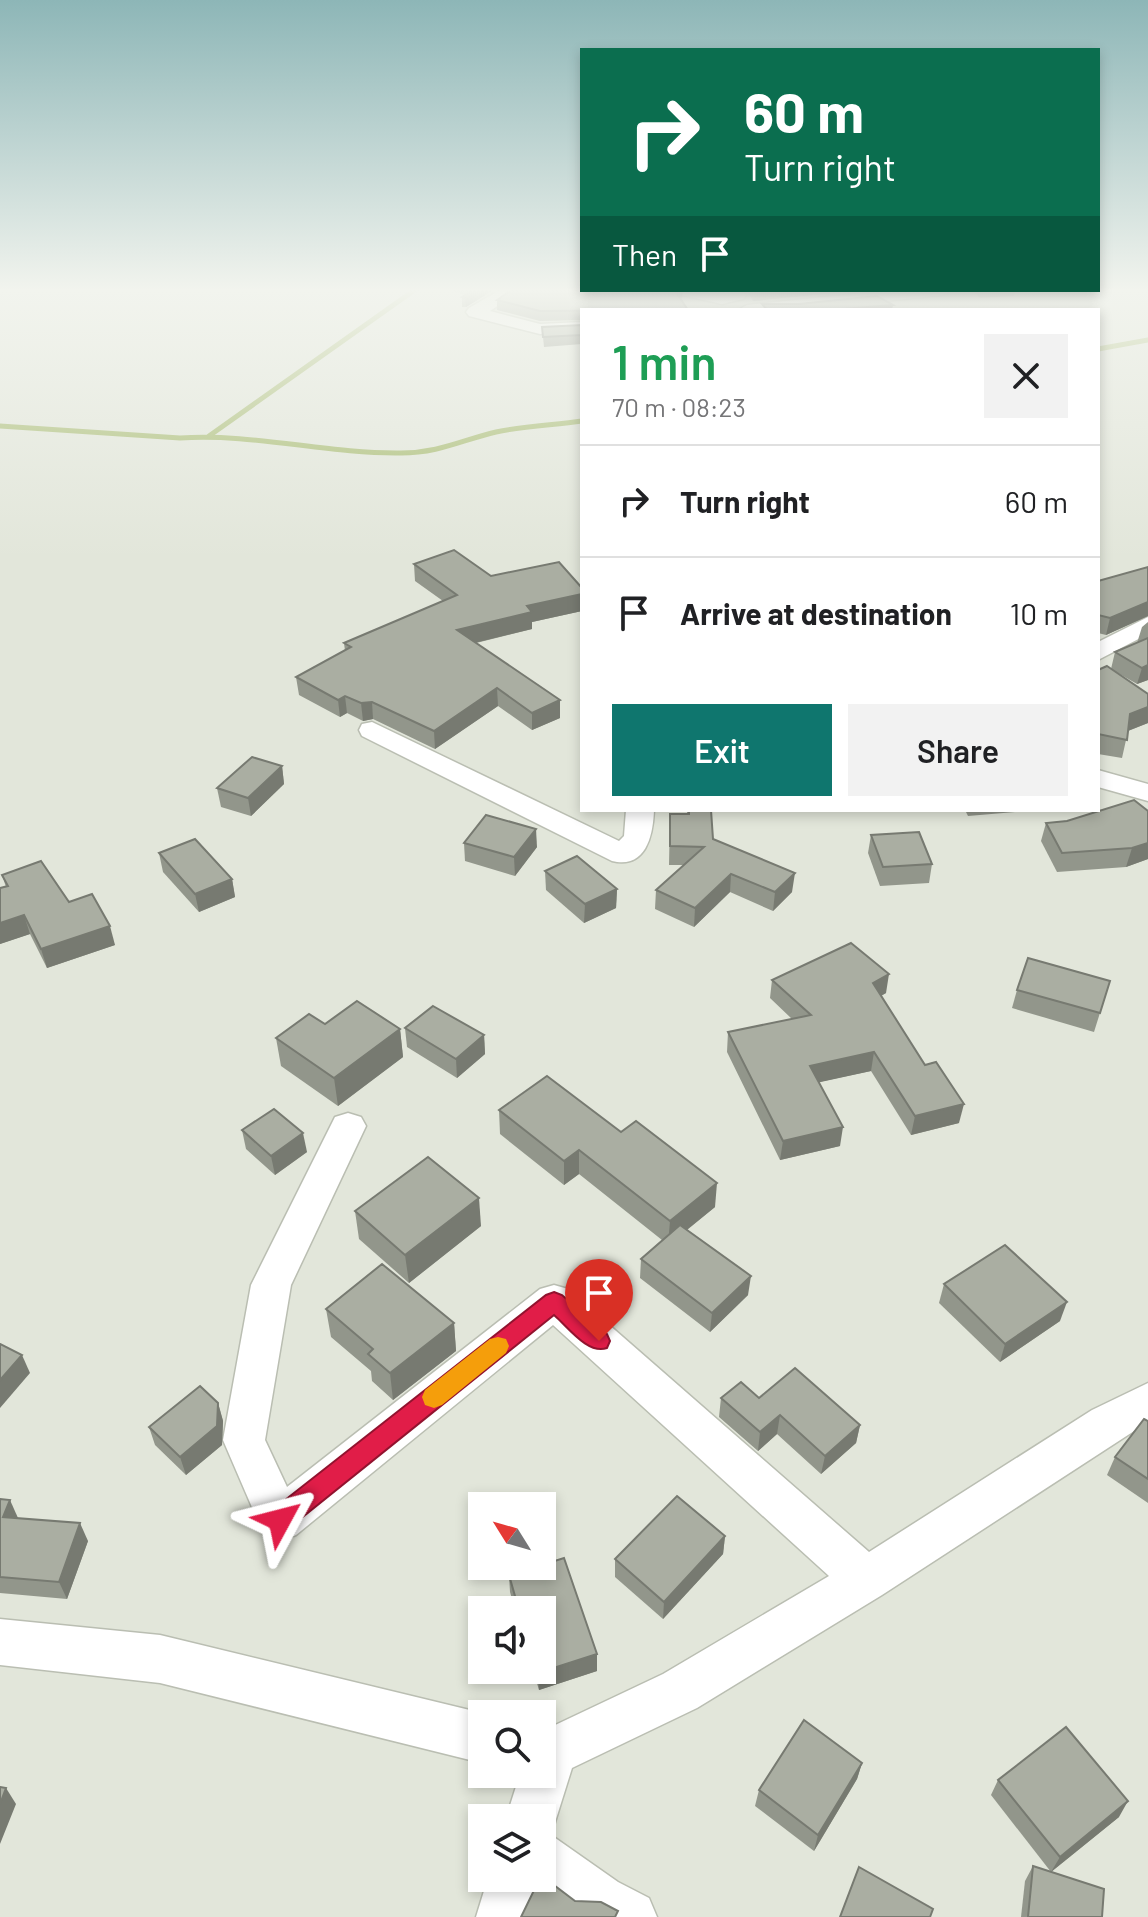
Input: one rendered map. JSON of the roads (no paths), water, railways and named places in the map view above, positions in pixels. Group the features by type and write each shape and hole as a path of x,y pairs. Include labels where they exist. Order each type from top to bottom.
{"street":[{"path":"1100,651 1148,624"},
{"path":"372,730 622,854 638,838 640,812"},
{"path":"1100,779 1148,793"},
{"path":"348,1126 271,1285 244,1440 280,1520 554,1301 866,1579"},
{"path":"556,1747 680,1691 1142,1411"},
{"path":"0,1642 160,1659 468,1735"},
{"path":"556,1868 599,1901 630,1917"},
{"path":"503,1917 510,1892"}],"waterway":[{"path":"209,436 290,378"},
{"path":"0,426 180,438 235,438 401,453 439,448 507,430 580,421"}]}
